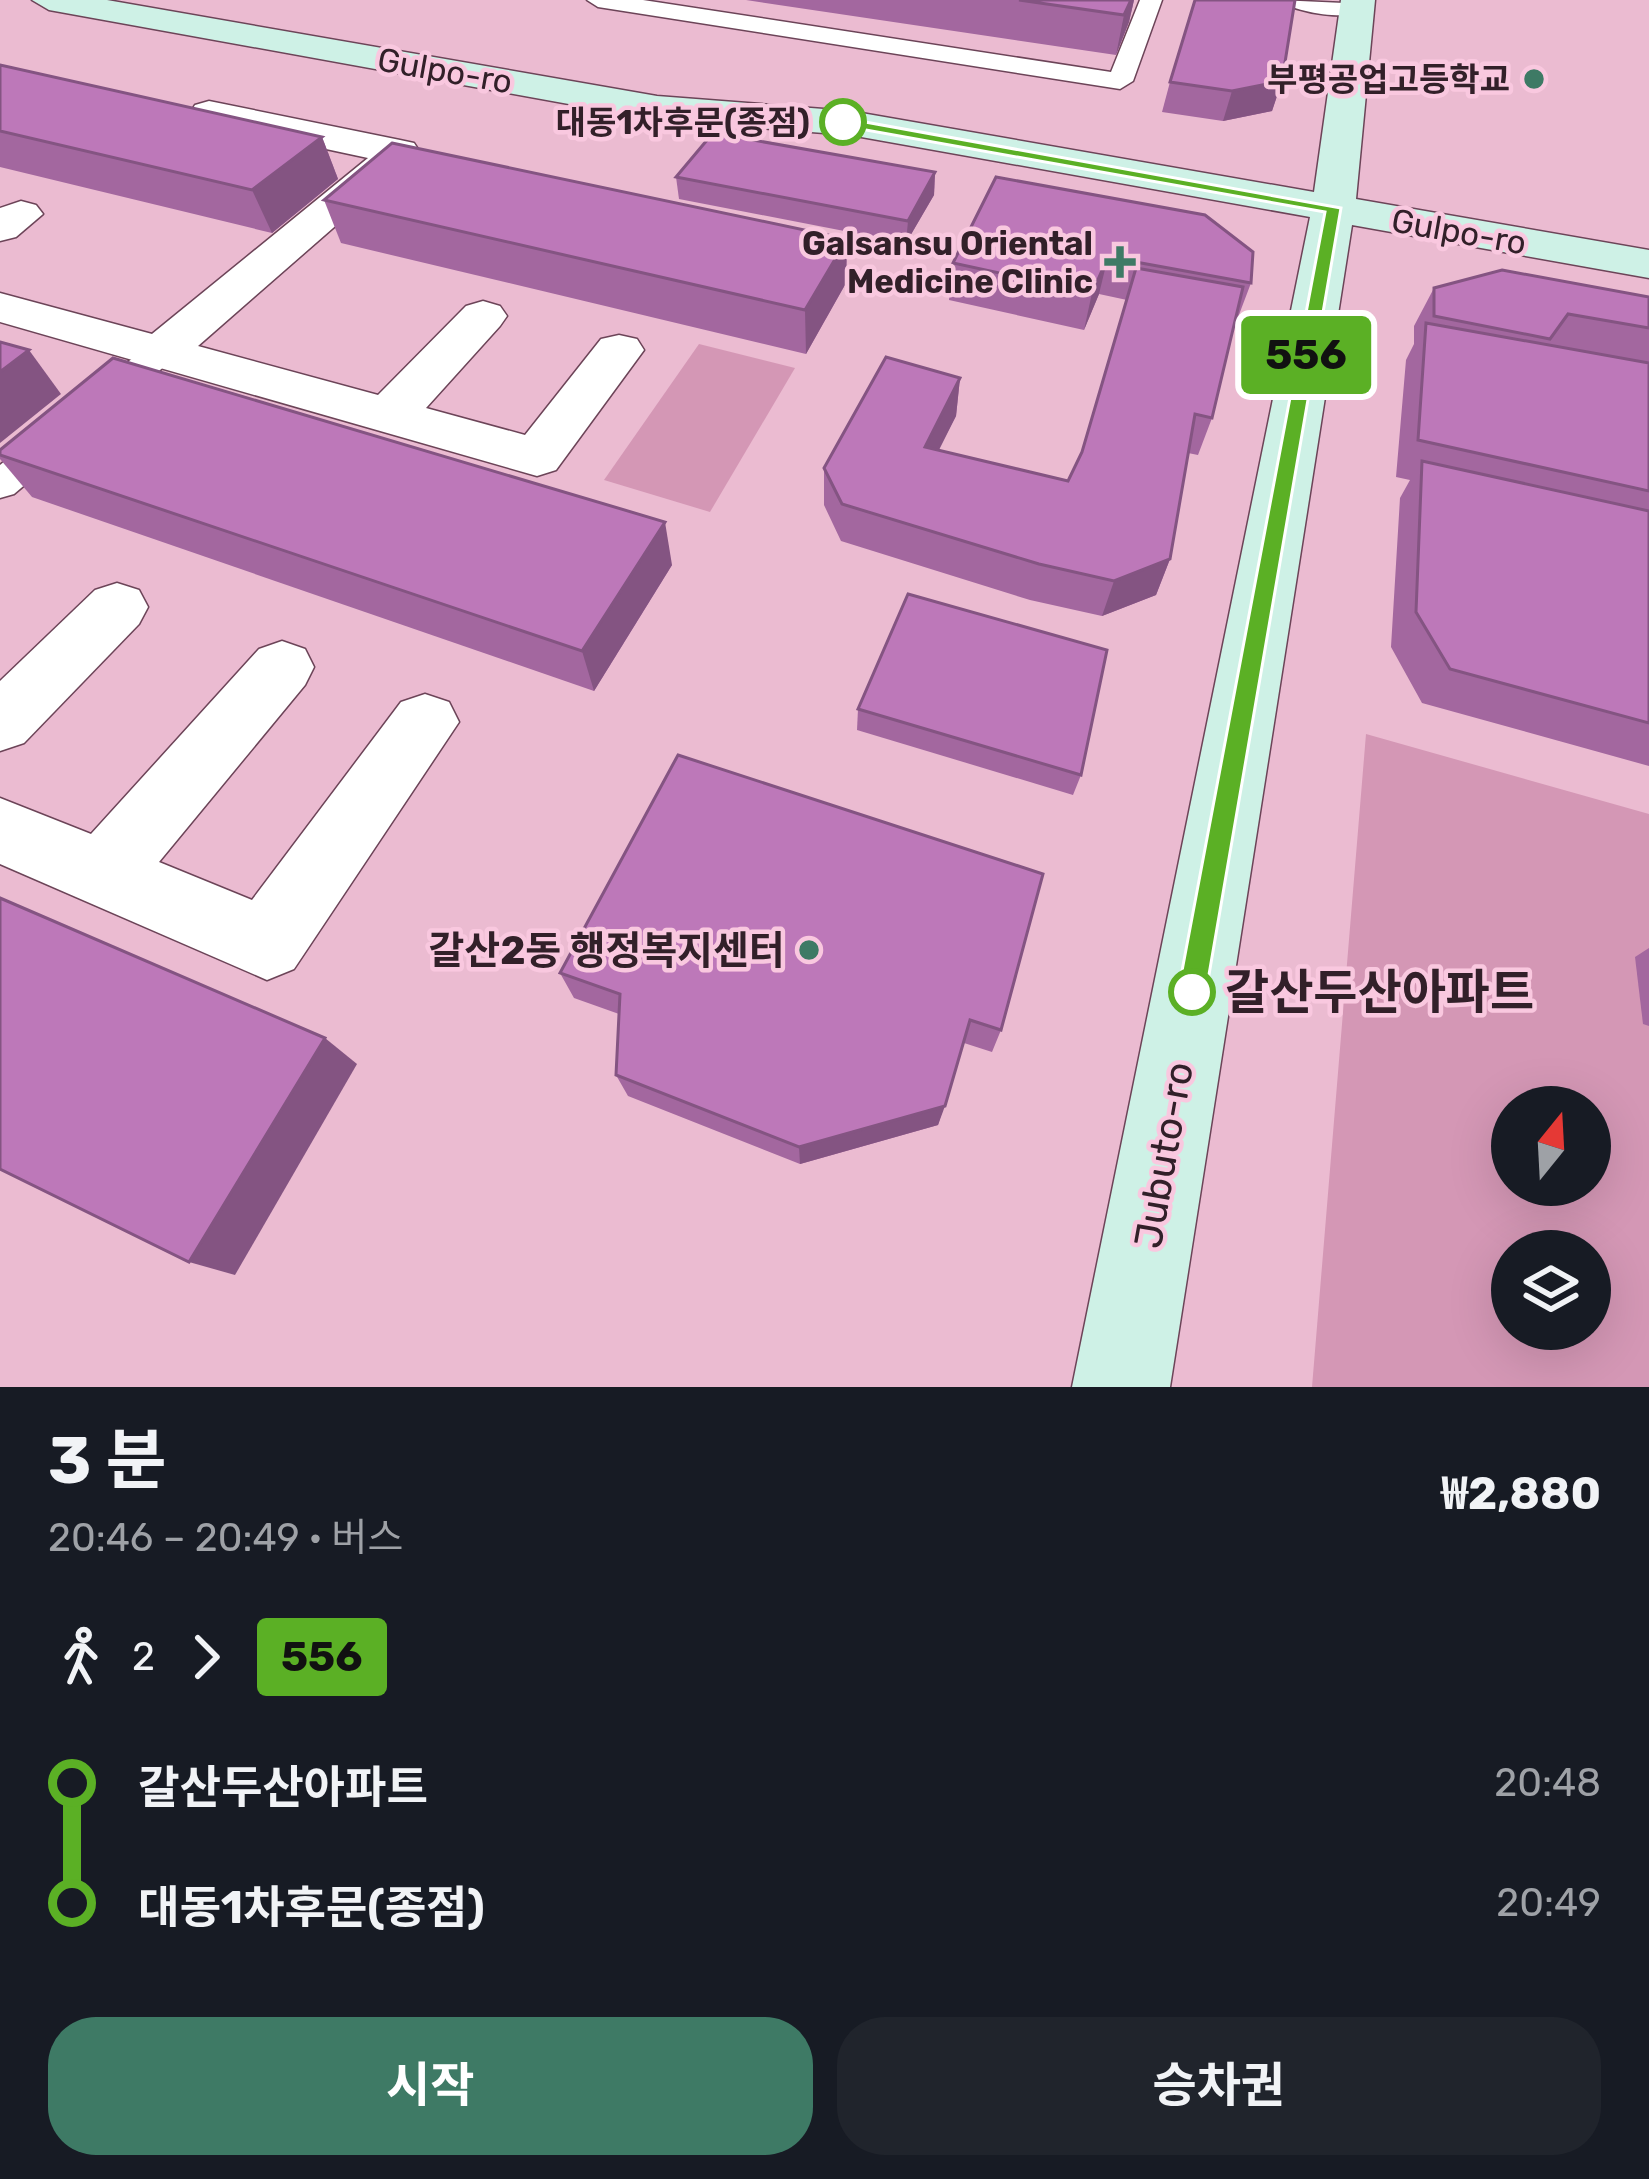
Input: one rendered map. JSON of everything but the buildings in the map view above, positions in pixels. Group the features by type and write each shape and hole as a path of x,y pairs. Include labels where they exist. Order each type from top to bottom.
{"main road":[{"name":"Gulpo-ro","path":"49,0 657,108 843,122 1649,264"},
{"name":"Gulpo-ro","path":"234,0 506,45"},
{"name":"Jubuto-ro","path":"1121,1387 1333,208 1358,4"},
{"name":"Gulpo-ro","path":"688,75 843,122"}],"street":[{"path":"178,107 446,162"},
{"path":"161,352 400,152"},
{"path":"0,307 537,457 619,350"},
{"path":"390,415 483,316"},
{"path":"0,723 117,607"},
{"path":"105,871 282,667"},
{"path":"0,830 267,943 425,722"}],"lane":[{"path":"598,0 1120,81 1151,0"},
{"path":"1289,0 1358,4"},
{"path":"0,485 161,352"}],"shaded area":[{"path":"699,344 795,368 710,512 604,480"},
{"path":"1366,734 1649,814 1649,1387 1312,1387"}],"bus line":[{"name":"556","path":"843,122 1333,208 1192,992"}],"place":[{"name":"부평공업고등학교","path":"1534,79"},
{"name":"대동1차후문(종점)","path":"843,122"},
{"name":"Galsansu Oriental Medicine Clinic","path":"1120,262"},
{"name":"갈산2동 행정복지센터","path":"809,950"},
{"name":"갈산두산아파트","path":"1192,992"}]}
